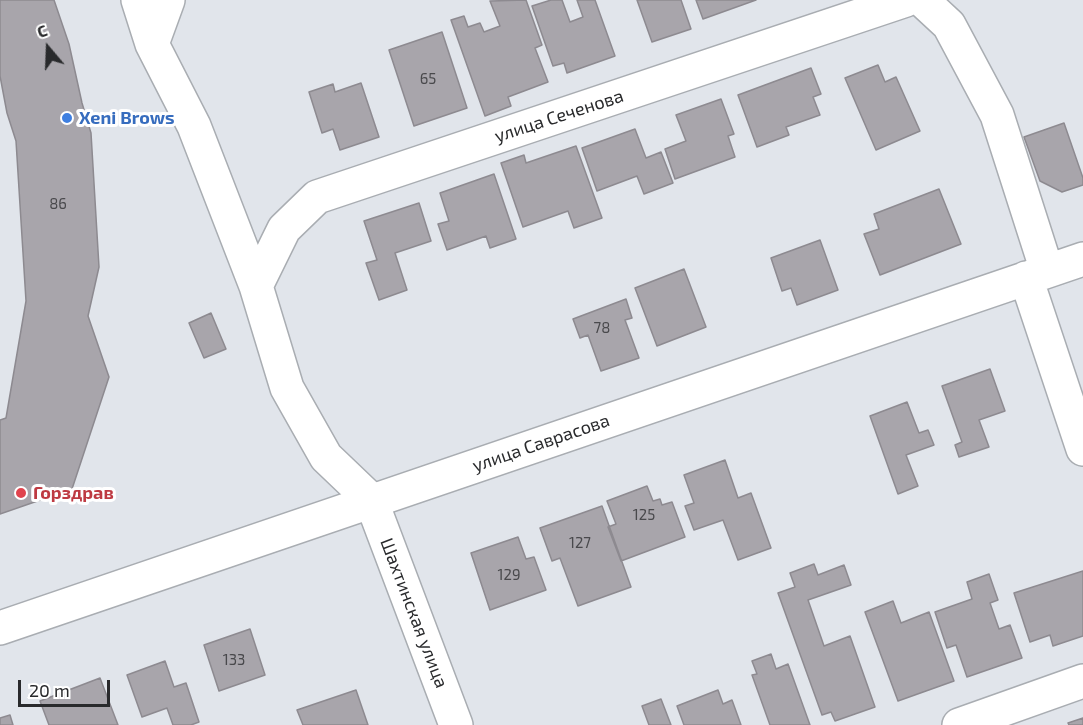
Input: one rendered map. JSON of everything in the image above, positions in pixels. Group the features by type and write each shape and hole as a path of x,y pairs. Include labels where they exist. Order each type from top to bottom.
{"street":[{"path":"138,0 152,44 194,126 256,286 287,388 326,457 371,500"},
{"path":"152,44 168,0"},
{"name":"улица Сеченова","path":"256,286 284,229 317,197 906,0"},
{"path":"922,0 949,25 997,115 1036,275 1083,449"},
{"name":"улица Саврасова","path":"0,628 1083,259"},
{"name":"Шахтинская улица","path":"371,500 456,725"},
{"path":"959,725 1083,681"}],"building":[{"path":"0,0 54,0 69,44 91,133 99,267 88,316 109,377 72,489 0,514 0,420 6,418 26,301 16,141 7,113 0,76"},
{"path":"526,0 542,45 535,48 548,82 508,97 511,106 485,116 451,20 464,16 468,27 480,23 484,32 500,26 490,1"},
{"path":"551,0 562,0 570,22 583,17 577,0 595,0 615,56 567,73 564,63 553,66 532,6"},
{"path":"637,0 681,0 691,29 652,42"},
{"path":"696,0 756,0 703,19"},
{"path":"442,32 467,108 414,126 389,50"},
{"path":"878,65 885,82 896,77 920,131 876,150 845,78"},
{"path":"811,68 821,94 813,97 820,115 786,127 789,135 757,147 738,95"},
{"path":"361,83 379,137 340,150 333,129 322,133 309,92 333,84 335,92"},
{"path":"721,99 734,134 728,136 735,157 675,179 665,149 686,141 676,115"},
{"path":"1064,123 1083,178 1083,185 1062,192 1040,181 1024,137"},
{"path":"635,129 646,158 661,152 673,183 644,194 637,176 597,191 582,148"},
{"path":"576,146 602,218 574,228 568,211 523,227 501,163 524,155 526,163"},
{"path":"494,174 516,239 490,248 486,236 447,250 438,224 449,221 440,193"},
{"path":"939,189 961,244 880,275 864,234 879,229 874,214"},
{"path":"419,203 431,241 395,253 407,290 379,300 366,263 377,260 364,221"},
{"path":"820,240 838,290 797,305 791,288 782,291 771,258"},
{"path":"684,269 706,327 657,346 635,288"},
{"path":"626,299 632,318 625,320 639,358 601,371 588,335 580,338 573,319"},
{"path":"211,313 226,349 204,358 189,323"},
{"path":"990,369 1005,411 979,420 989,447 959,457 955,445 962,442 942,386"},
{"path":"907,402 919,433 928,430 934,445 906,455 918,486 898,494 870,416"},
{"path":"725,460 738,498 751,493 771,548 738,560 723,520 694,530 685,506 694,503 684,475"},
{"path":"647,486 653,501 660,499 662,505 672,502 685,537 621,561 608,527 616,524 607,501"},
{"path":"602,506 631,587 578,606 560,558 552,561 540,528"},
{"path":"518,537 526,559 534,557 546,590 490,610 471,553"},
{"path":"814,564 818,575 844,565 851,585 808,600 824,646 850,636 875,707 835,721 831,712 822,715 778,593 795,587 790,573"},
{"path":"1083,571 1083,636 1053,646 1050,635 1030,642 1014,593"},
{"path":"989,574 998,600 990,603 999,629 1010,625 1022,658 967,677 956,645 947,648 935,612 972,599 967,582"},
{"path":"893,601 901,623 929,612 954,681 898,701 865,612"},
{"path":"250,629 265,675 219,691 204,645"},
{"path":"771,654 776,669 788,664 810,725 770,725 752,675 757,674 752,661"},
{"path":"165,661 174,687 186,683 199,722 191,725 173,725 167,708 142,717 127,675"},
{"path":"100,678 118,725 49,725 40,701"},
{"path":"356,690 368,725 303,725 297,710"},
{"path":"718,690 723,704 732,700 741,725 684,725 677,706"},
{"path":"661,699 671,725 649,725 642,706"},
{"path":"10,715 13,725 0,725 0,718"},
{"path":"1083,718 1083,725 1069,725 1068,723"}],"place":[{"name":"Xeni Brows","path":"67,118"},
{"name":"Горздрав","path":"21,493"}]}
